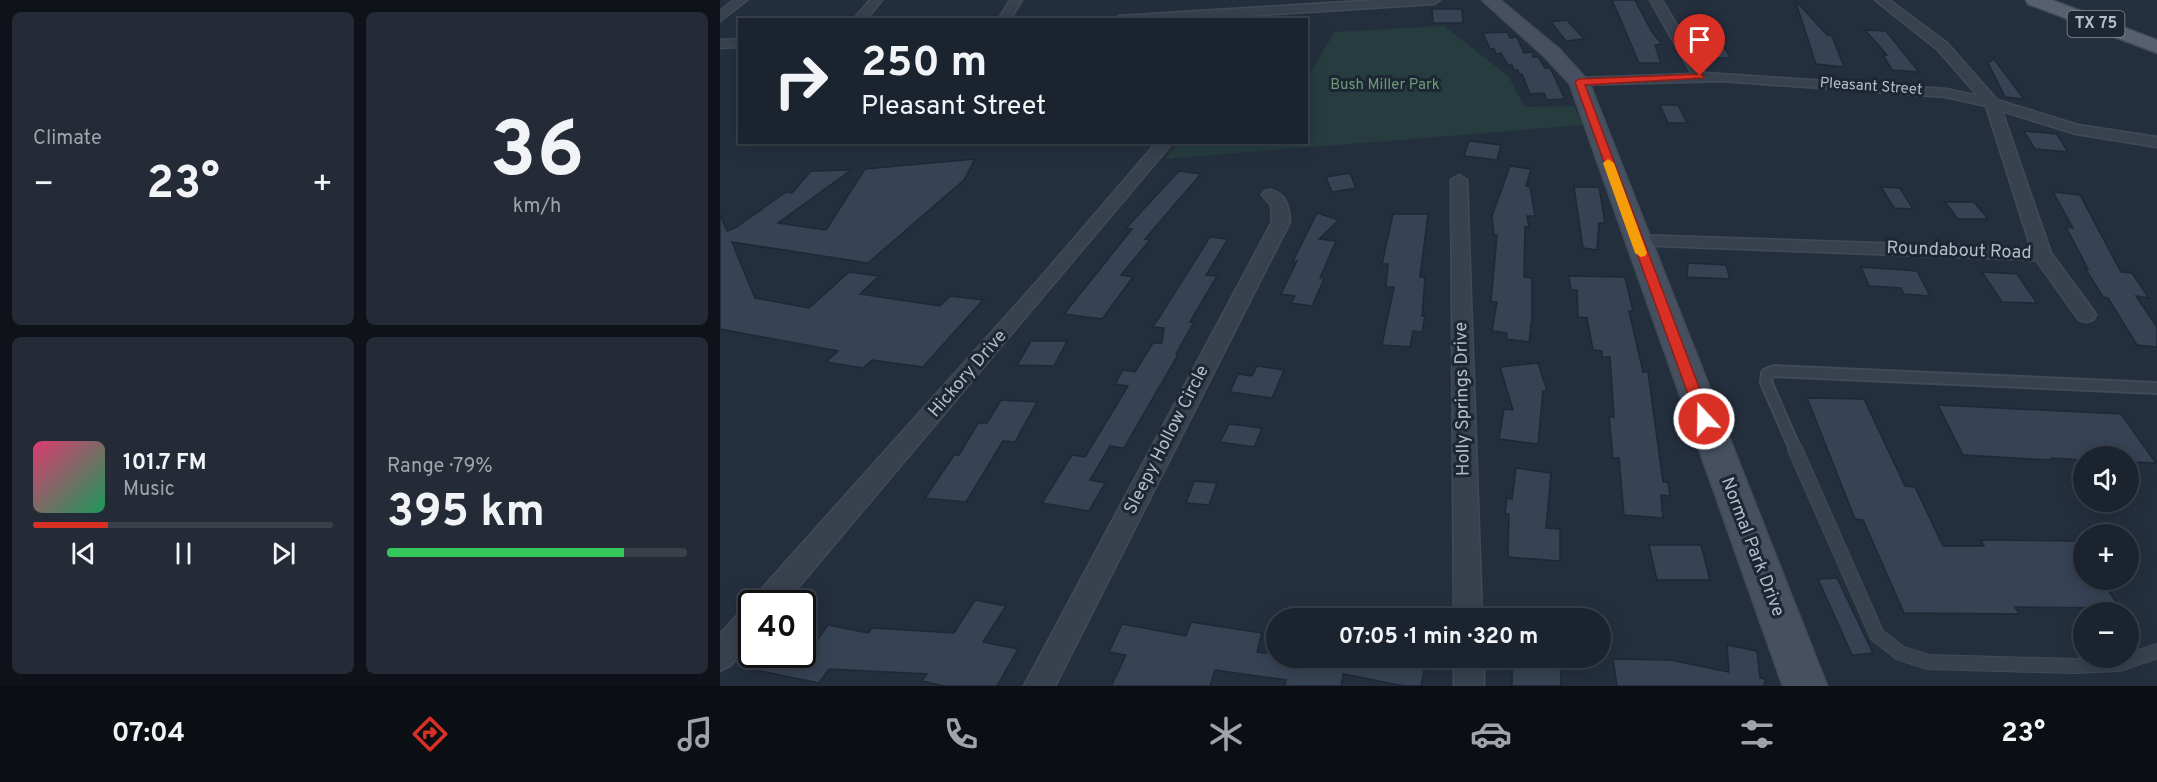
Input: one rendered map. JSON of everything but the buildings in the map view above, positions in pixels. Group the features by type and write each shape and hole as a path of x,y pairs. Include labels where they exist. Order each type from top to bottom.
{"main road":[{"name":"TX 75","path":"2035,0 2157,47"}],"street":[{"path":"720,17 741,0"},
{"path":"861,18 876,0"},
{"path":"1005,18 1016,0"},
{"path":"1128,18 1149,13 1281,5 1434,0"},
{"name":"Normal Park Drive","path":"1490,0 1560,60 1579,82 1805,686"},
{"path":"1656,0 1700,76"},
{"name":"Roundabout Road","path":"1637,241 2042,254 1992,103 1942,46 1881,0"},
{"path":"1271,18 1281,5"},
{"path":"720,44 738,43"},
{"name":"Pleasant Street","path":"1579,82 1700,76 1946,93 1992,103 2076,129 2155,143"},
{"name":"Hickory Drive","path":"778,590 1048,282 1164,144"},
{"name":"Holly Springs Drive","path":"1459,180 1468,608"},
{"name":"Sleepy Hollow Circle","path":"1039,686 1281,222 1280,204 1271,195"},
{"path":"2042,254 2086,315"},
{"path":"720,656 738,636"},
{"path":"1469,668 1469,686"}],"lane":[{"path":"2157,388 1775,371 1767,374 1766,382 1876,635 1890,649 1906,658 1928,662 2074,666 2119,664 2157,651"}],"green space":[{"name":"Bush Miller Park","path":"1444,26 1508,76 1525,107 1574,106 1583,125 1165,159 1177,144 1308,144 1308,75 1335,32"}],"slow traffic":[{"path":"1608,163 1641,253"}],"route":[{"path":"1700,76 1579,82 1704,419"}]}
